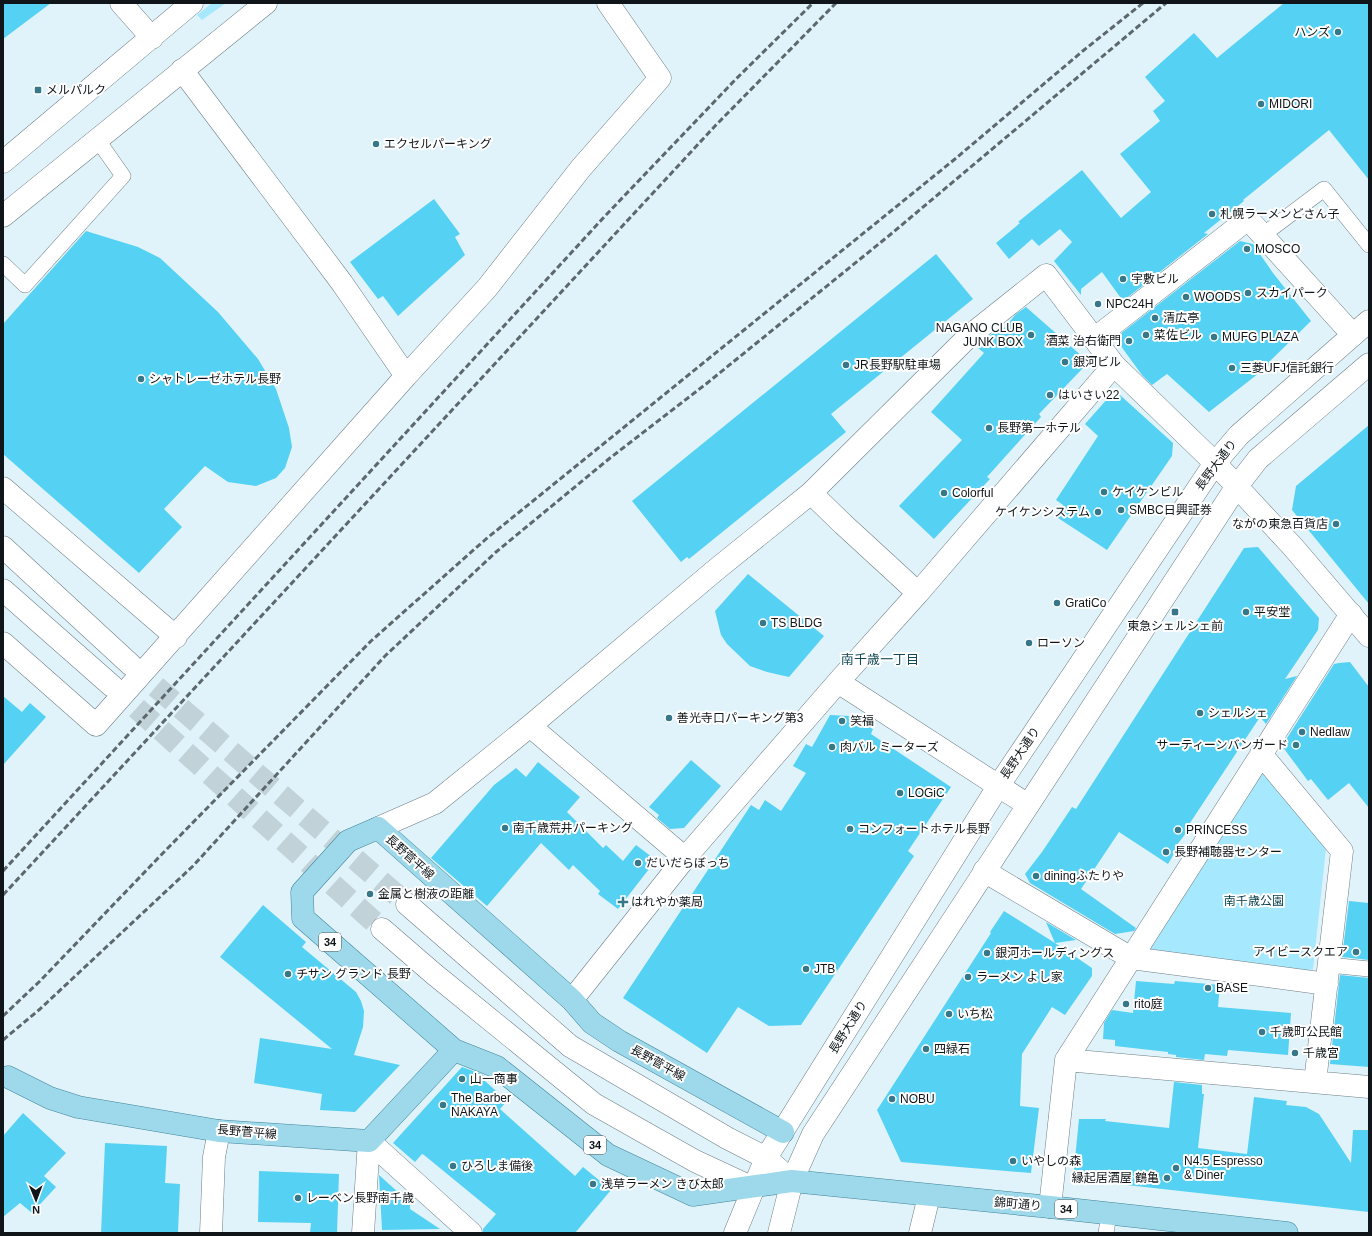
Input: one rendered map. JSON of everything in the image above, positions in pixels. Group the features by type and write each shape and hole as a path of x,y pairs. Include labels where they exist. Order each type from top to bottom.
{"main road":[{"name":"長野菅平線","path":"782,1132 619,1041 592,1023 572,1000 378,828 348,841 302,892 302,918 454,1050 497,1067 608,1155 693,1195 753,1188 792,1181 845,1187"},
{"path":"369,1141 454,1050"},
{"name":"長野菅平線","path":"8,1078 50,1098 78,1108 219,1131 369,1141"},
{"name":"錦町通り","path":"845,1187 1050,1207 1108,1223 1286,1233"}],"street":[{"path":"121,3 152,38"},
{"path":"3,162 192,3"},
{"path":"3,216 266,3"},
{"path":"3,643 96,725 176,637 406,376 487,288 581,168 660,78 608,3"},
{"path":"182,70 334,271 406,376"},
{"path":"1094,339 1248,218 1353,335"},
{"path":"378,828 435,803 530,726 718,568 811,493 968,337 1046,275 1114,364 1237,486 1293,547 1369,636"},
{"name":"長野大通り","path":"735,1233 766,1158 782,1132 999,785 1215,463 1239,435 1369,321"},
{"path":"572,1000 685,858 838,682 918,593 1114,364"},
{"path":"779,1233 792,1181 812,1134 1237,486 1258,459 1369,364"},
{"path":"3,488 176,637"},
{"path":"811,493 918,593"},
{"path":"3,547 131,665"},
{"path":"3,590 112,686"},
{"path":"1050,1207 1066,1060 1351,614"},
{"path":"838,682 1028,805"},
{"path":"530,726 685,858"},
{"path":"1262,754 1342,852 1315,1082"},
{"path":"984,871 1131,958 1328,975"},
{"path":"407,904 570,1046 727,1138 766,1158 792,1181"},
{"path":"382,929 434,974 594,1104 696,1161 753,1188"},
{"path":"1066,1060 1369,1087"},
{"path":"211,1233 214,1157 219,1131"},
{"path":"363,1233 369,1141"},
{"path":"369,1141 471,1233"},
{"path":"920,1233 929,1196"}],"lane":[{"path":"3,264 25,285 124,176 97,139"},
{"path":"1263,235 1324,188 1369,245"},
{"path":"1328,975 1369,970"}],"green space":[{"path":"212,3 226,3 202,20 197,15"},
{"name":"南千歳公園","path":"1266,773 1326,848 1313,969 1298,973 1153,955 1147,944 1258,774"}],"building":[{"path":"3,3 51,3 3,39"},
{"path":"1284,3 1369,3 1369,180 1329,130 1204,233 1208,234 1123,301 1102,272 1081,289 1081,295 1054,261 1072,242 1060,229 1039,246 1032,239 1009,259 996,243 1020,223 1018,222 1082,170 1121,218 1151,192 1120,154 1160,121 1153,111 1165,101 1145,77 1194,33 1217,58"},
{"path":"434,199 460,234 455,237 465,255 398,316 383,296 378,299 350,262"},
{"path":"86,231 138,247 160,258 218,312 258,359 276,389 289,428 292,447 285,468 276,478 256,486 228,482 205,466 164,509 182,527 139,573 3,454 3,324"},
{"path":"1240,241 1253,244 1273,273 1311,321 1270,361 1272,363 1209,412 1167,374 1152,385 1142,375 1115,338"},
{"name":"JR長野駅駐車場","path":"936,254 973,299 831,414 846,432 689,559 687,557 681,562 632,501"},
{"path":"1026,307 1083,357 1083,368 1039,414 1041,417 987,477 990,479 934,539 899,506 962,440 931,412 984,353 977,347 980,343 997,330 1000,333 1016,314"},
{"path":"1120,395 1173,443 1172,456 1107,550 1055,516 1063,505 1056,500 1098,436 1085,424 1109,397"},
{"name":"ながの東急百貨店","path":"1369,425 1369,604 1292,510 1296,486"},
{"name":"シェルシェ","path":"1258,547 1319,618 1318,630 1285,679 1297,676 1266,724 1260,717 1188,826 1190,828 1176,846 1178,847 1168,864 1119,832 1081,889 1136,928 1134,931 1115,934 1030,883 1025,874 1042,852 1072,807 1076,809 1244,548"},
{"name":"TS BLDG","path":"748,574 824,636 789,677 750,666 727,644 721,635 715,611"},
{"path":"1350,662 1369,687 1369,808 1349,783 1328,800 1311,779 1308,781 1282,746 1334,664"},
{"path":"3,696 22,712 30,703 46,717 3,765"},
{"path":"830,715 849,716 873,729 871,734 951,787 908,851 914,856 801,1025 769,1026 738,1007 707,1053 623,998 751,805 759,810 765,800 781,811 806,773 793,766 806,744 812,747"},
{"path":"691,760 721,786 684,828 670,829 657,818 659,815 649,807"},
{"name":"南千歳荒井パーキング","path":"538,762 580,797 567,812 603,848 606,845 623,861 636,845 656,860 618,909 598,894 600,891 573,865 569,870 541,843 487,906 431,858 494,785 516,768 526,777"},
{"path":"1349,901 1369,903 1369,960 1342,957"},
{"path":"263,905 306,942 302,947 356,992 364,1011 363,1027 354,1055 400,1065 355,1112 320,1110 322,1094 254,1083 260,1038 332,1049 220,957"},
{"path":"1004,911 1092,968 1092,976 1065,1015 1052,1007 1022,1054 1020,1106 1039,1108 1031,1173 901,1162 877,1110"},
{"path":"1046,922 1076,940 1055,943"},
{"path":"1340,975 1369,978 1369,1067 1330,1064"},
{"path":"1136,981 1174,984 1175,981 1220,985 1218,1007 1291,1013 1288,1055 1228,1050 1227,1056 1205,1054 1204,1060 1176,1057 1176,1055 1168,1054 1168,1052 1115,1046 1115,1040 1103,1039 1104,1023 1112,1010 1133,1013"},
{"path":"462,1067 482,1074 487,1079 485,1081 507,1101 500,1109 575,1176 583,1167 611,1190 575,1233 483,1233 483,1229 496,1214 424,1155 422,1154 415,1162 393,1143"},
{"path":"1174,1082 1202,1085 1202,1094 1204,1094 1198,1148 1247,1154 1254,1097 1287,1101 1286,1105 1306,1107 1319,1114 1351,1163 1353,1130 1369,1130 1369,1212 1073,1179 1079,1119 1106,1119 1105,1121 1169,1128"},
{"path":"23,1113 66,1153 44,1176 56,1187 32,1213 20,1203 3,1217 3,1136"},
{"path":"105,1143 167,1146 165,1183 180,1184 178,1233 101,1233"},
{"name":"レーベン長野南千歳","path":"259,1171 339,1174 337,1233 310,1233 311,1223 258,1222"},
{"path":"379,1175 410,1203 410,1209 440,1229 382,1230"}],"tunnel":[{"path":"131,665 407,904"},
{"path":"112,686 382,929"}],"railway":[{"path":"3,871 605,216 736,79 813,3"},
{"path":"3,895 715,126 836,3"},
{"path":"3,1016 40,981 371,641 486,539 955,159 1084,50 1143,3"},
{"path":"3,1040 40,1009 193,866 385,656 496,552 610,458 706,384 891,234 1166,3"}],"place":[{"name":"ハンズ","path":"1338,32"},
{"name":"メルパルク","path":"38,90"},
{"name":"MIDORI","path":"1261,104"},
{"name":"エクセルパーキング","path":"376,144"},
{"name":"札幌ラーメンどさん子","path":"1212,214"},
{"name":"MOSCO","path":"1247,249"},
{"name":"宇敷ビル","path":"1123,279"},
{"name":"スカイパーク","path":"1248,293"},
{"name":"WOODS","path":"1186,297"},
{"name":"NPC24H","path":"1098,304"},
{"name":"清広亭","path":"1155,318"},
{"name":"NAGANO CLUB JUNK BOX","path":"1031,335"},
{"name":"菜佐ビル","path":"1146,335"},
{"name":"MUFG PLAZA","path":"1214,337"},
{"name":"酒菜 治右衛門","path":"1129,341"},
{"name":"銀河ビル","path":"1065,362"},
{"name":"JR長野駅駐車場","path":"846,365"},
{"name":"三菱UFJ信託銀行","path":"1232,368"},
{"name":"シャトレーゼホテル長野","path":"141,379"},
{"name":"はいさい22","path":"1050,395"},
{"name":"長野第一ホテル","path":"989,428"},
{"name":"ケイケンビル","path":"1104,492"},
{"name":"Colorful","path":"944,493"},
{"name":"SMBC日興証券","path":"1121,510"},
{"name":"ケイケンシステム","path":"1098,512"},
{"name":"ながの東急百貨店","path":"1336,524"},
{"name":"GratiCo","path":"1057,603"},
{"name":"東急シェルシェ前","path":"1175,612"},
{"name":"平安堂","path":"1246,612"},
{"name":"TS BLDG","path":"763,623"},
{"name":"ローソン","path":"1029,643"},
{"name":"シェルシェ","path":"1200,713"},
{"name":"善光寺口パーキング第3","path":"669,718"},
{"name":"笑福","path":"842,721"},
{"name":"Nedlaw","path":"1302,732"},
{"name":"サーティーンバンガード","path":"1296,745"},
{"name":"肉バル ミーターズ","path":"832,747"},
{"name":"LOGiC","path":"900,793"},
{"name":"南千歳荒井パーキング","path":"505,828"},
{"name":"コンフォートホテル長野","path":"850,829"},
{"name":"PRINCESS","path":"1178,830"},
{"name":"長野補聴器センター","path":"1166,852"},
{"name":"だいだらぼっち","path":"638,863"},
{"name":"diningふたりや","path":"1036,876"},
{"name":"金属と樹液の距離","path":"370,894"},
{"name":"はれやか薬局","path":"623,902"},
{"name":"アイビースクエア","path":"1356,952"},
{"name":"銀河ホールディングス","path":"987,953"},
{"name":"JTB","path":"806,969"},
{"name":"チサン グランド 長野","path":"288,974"},
{"name":"ラーメン よし家","path":"968,977"},
{"name":"BASE","path":"1208,988"},
{"name":"rito庭","path":"1126,1004"},
{"name":"いち松","path":"949,1014"},
{"name":"千歳町公民館","path":"1262,1032"},
{"name":"四緑石","path":"926,1049"},
{"name":"千歳宮","path":"1295,1053"},
{"name":"山一商事","path":"462,1079"},
{"name":"NOBU","path":"892,1099"},
{"name":"The Barber NAKAYA","path":"443,1105"},
{"name":"いやしの森","path":"1013,1161"},
{"name":"ひろしま備後","path":"453,1166"},
{"name":"N4.5 Espresso & Diner","path":"1176,1168"},
{"name":"縁起居酒屋 鶴亀","path":"1167,1178"},
{"name":"浅草ラーメン きび太郎","path":"593,1184"},
{"name":"レーベン長野南千歳","path":"298,1198"}],"district":[{"name":"南千歳一丁目","path":"880,659"}]}
